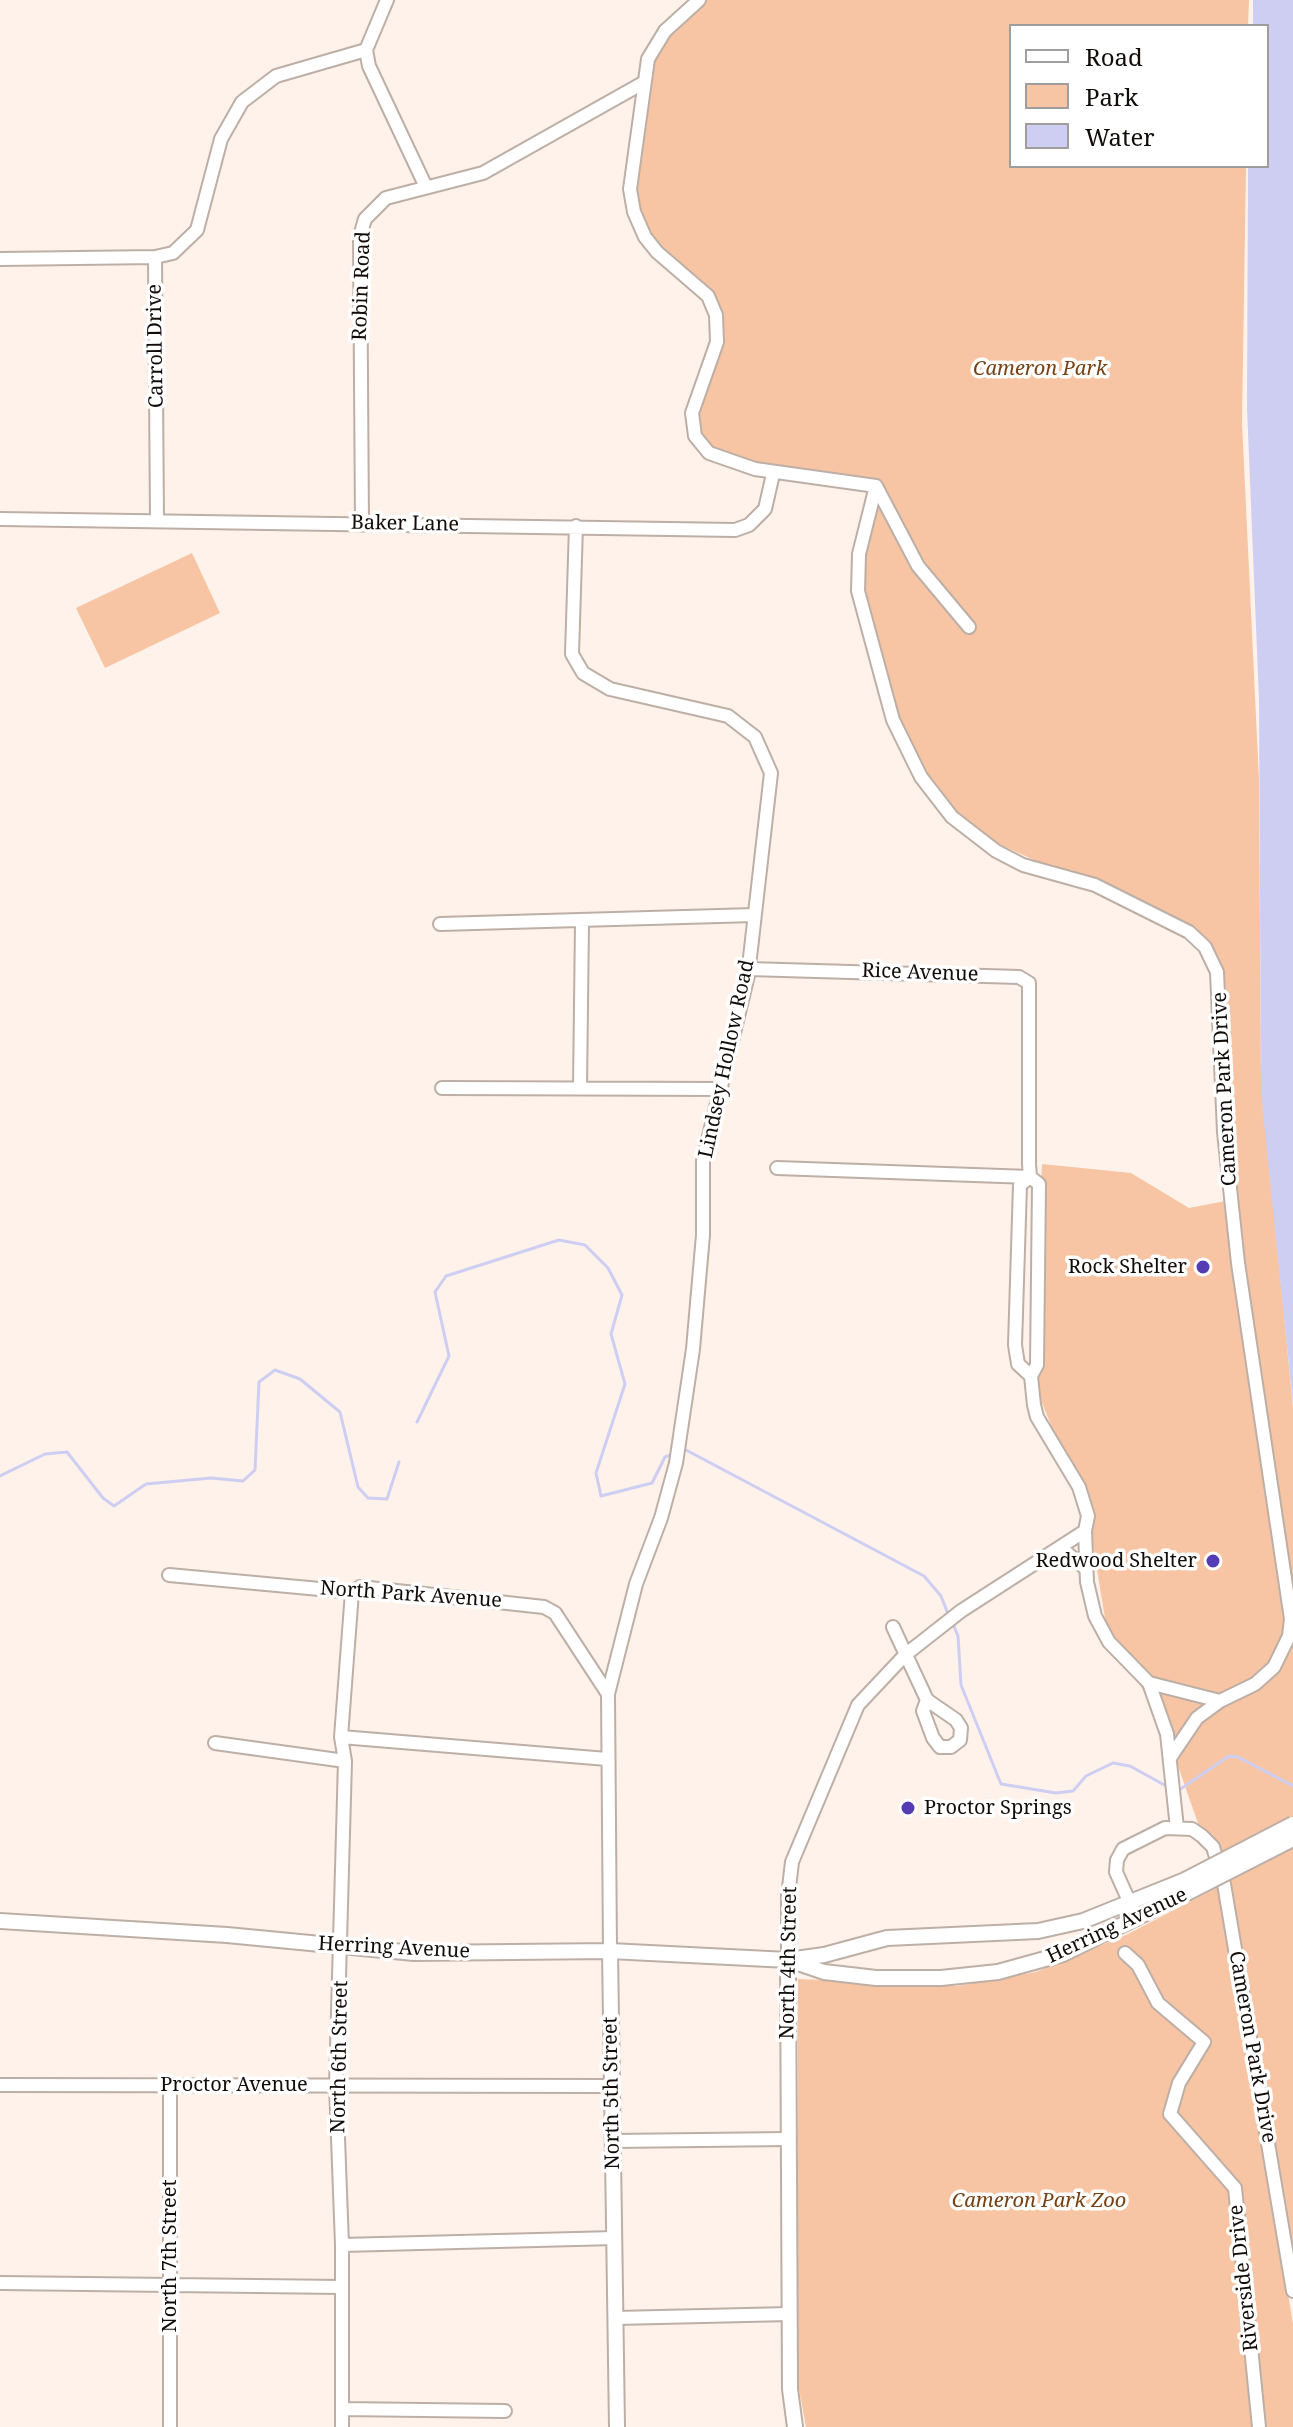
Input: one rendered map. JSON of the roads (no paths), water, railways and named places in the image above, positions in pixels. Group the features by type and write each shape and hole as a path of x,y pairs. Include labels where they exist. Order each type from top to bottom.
{"main road":[{"name":"Herring Avenue","path":"788,1960 824,1972 876,1978 971,1976 1063,1954 1137,1919 1186,1886 1293,1824"},
{"name":"Herring Avenue","path":"0,1921 414,1953 610,1951 788,1960 824,1955 887,1938 1038,1931 1083,1921 1129,1902 1186,1886 1293,1839"},
{"name":"North 5th Street","path":"610,1951 617,2427"},
{"name":"North 4th Street","path":"788,1960 790,2389 795,2427"}],"street":[{"path":"387,0 366,50 369,66 426,187"},
{"path":"699,0 656,44 643,83 630,173 634,212 651,245 708,296 716,315 717,342 692,413 695,436 709,453 773,474 876,486 918,566 969,627"},
{"name":"Carroll Drive","path":"157,521 155,257 183,246 197,230 221,139 242,102 276,76 366,50"},
{"name":"Robin Road","path":"362,523 360,236 365,219 378,203 483,173 643,83"},
{"path":"0,259 155,257"},
{"name":"Baker Lane","path":"0,519 741,529 765,509 773,474"},
{"name":"Cameron Park Drive","path":"876,486 859,554 858,591 893,720 921,777 952,817 996,851 1023,865 1095,885 1189,932 1205,947 1217,972 1224,1132 1238,1263 1291,1619 1286,1644 1274,1667 1255,1684 1220,1701 1197,1718 1170,1758"},
{"name":"Lindsey Hollow Road","path":"576,526 572,654 583,673 610,689 728,716 755,737 768,760 771,773 749,969 703,1161 702,1250 676,1463 661,1518 636,1584 608,1694 607,1759"},
{"path":"440,924 582,923 754,915"},
{"path":"580,1087 582,923"},
{"name":"Rice Avenue","path":"749,969 1019,977 1031,988 1030,1177"},
{"path":"442,1088 719,1089"},
{"path":"777,1168 1030,1177 1039,1184 1037,1365 1031,1376 1037,1417 1079,1487 1088,1516 1085,1531 1086,1569 1095,1616 1109,1642 1149,1683 1167,1734 1177,1828 1147,1834 1123,1849 1117,1860 1116,1872 1137,1919"},
{"path":"1030,1177 1020,1185 1015,1345 1018,1364 1031,1376"},
{"name":"North 4th Street","path":"788,1960 788,1896 792,1862 858,1705 905,1655 936,1630 1085,1531"},
{"path":"1060,1547 1086,1569"},
{"name":"North Park Avenue","path":"169,1575 352,1592 360,1587 549,1609 608,1694"},
{"name":"North 6th Street","path":"342,2427 342,2245 336,2085 345,1761 341,1737 352,1592"},
{"path":"893,1627 927,1700"},
{"path":"1149,1683 1220,1701"},
{"path":"341,1737 607,1759"},
{"path":"215,1743 345,1761"},
{"name":"North 5th Street","path":"607,1759 610,1951"},
{"name":"Cameron Park Drive","path":"1177,1828 1192,1829 1202,1836 1213,1847 1219,1863 1293,2291"},
{"name":"Riverside Drive","path":"1125,1953 1138,1965 1158,2003 1204,2042 1179,2083 1170,2114 1235,2188 1259,2427"},
{"name":"Proctor Avenue","path":"0,2085 612,2086"},
{"name":"North 7th Street","path":"170,2085 170,2427"},
{"path":"613,2141 789,2139"},
{"path":"342,2245 615,2238"},
{"path":"0,2283 170,2282 342,2287"},
{"path":"616,2318 790,2314"},
{"path":"342,2409 505,2411"}],"water":[{"path":"1253,0 1293,0 1293,1405 1261,1093 1259,700 1247,408 1248,168 1269,168 1269,24 1253,24"}],"waterway":[{"path":"417,1422 449,1356 435,1292 446,1276 559,1240 585,1245 608,1268 622,1295 611,1334 625,1384 596,1473 601,1496 652,1483 665,1457 673,1454"},
{"path":"0,1476 45,1454 67,1452 103,1498 114,1506 146,1484 211,1478 243,1481 255,1470 259,1382 275,1370 300,1379 340,1412 358,1487 368,1498 387,1499 399,1462"},
{"path":"680,1452 686,1450 924,1576 941,1596 948,1614"},
{"path":"953,1624 958,1636 961,1685 1001,1784 1056,1793 1073,1791 1086,1776 1113,1763 1130,1766 1168,1787"},
{"path":"1179,1790 1229,1756 1238,1757 1293,1786"}],"place":[{"name":"Rock Shelter","path":"1203,1267"},
{"name":"Redwood Shelter","path":"1213,1561"},
{"name":"Proctor Springs","path":"908,1808"}],"park label":[{"name":"Cameron Park","path":"1040,369"},
{"name":"Cameron Park Zoo","path":"1039,2201"}]}
